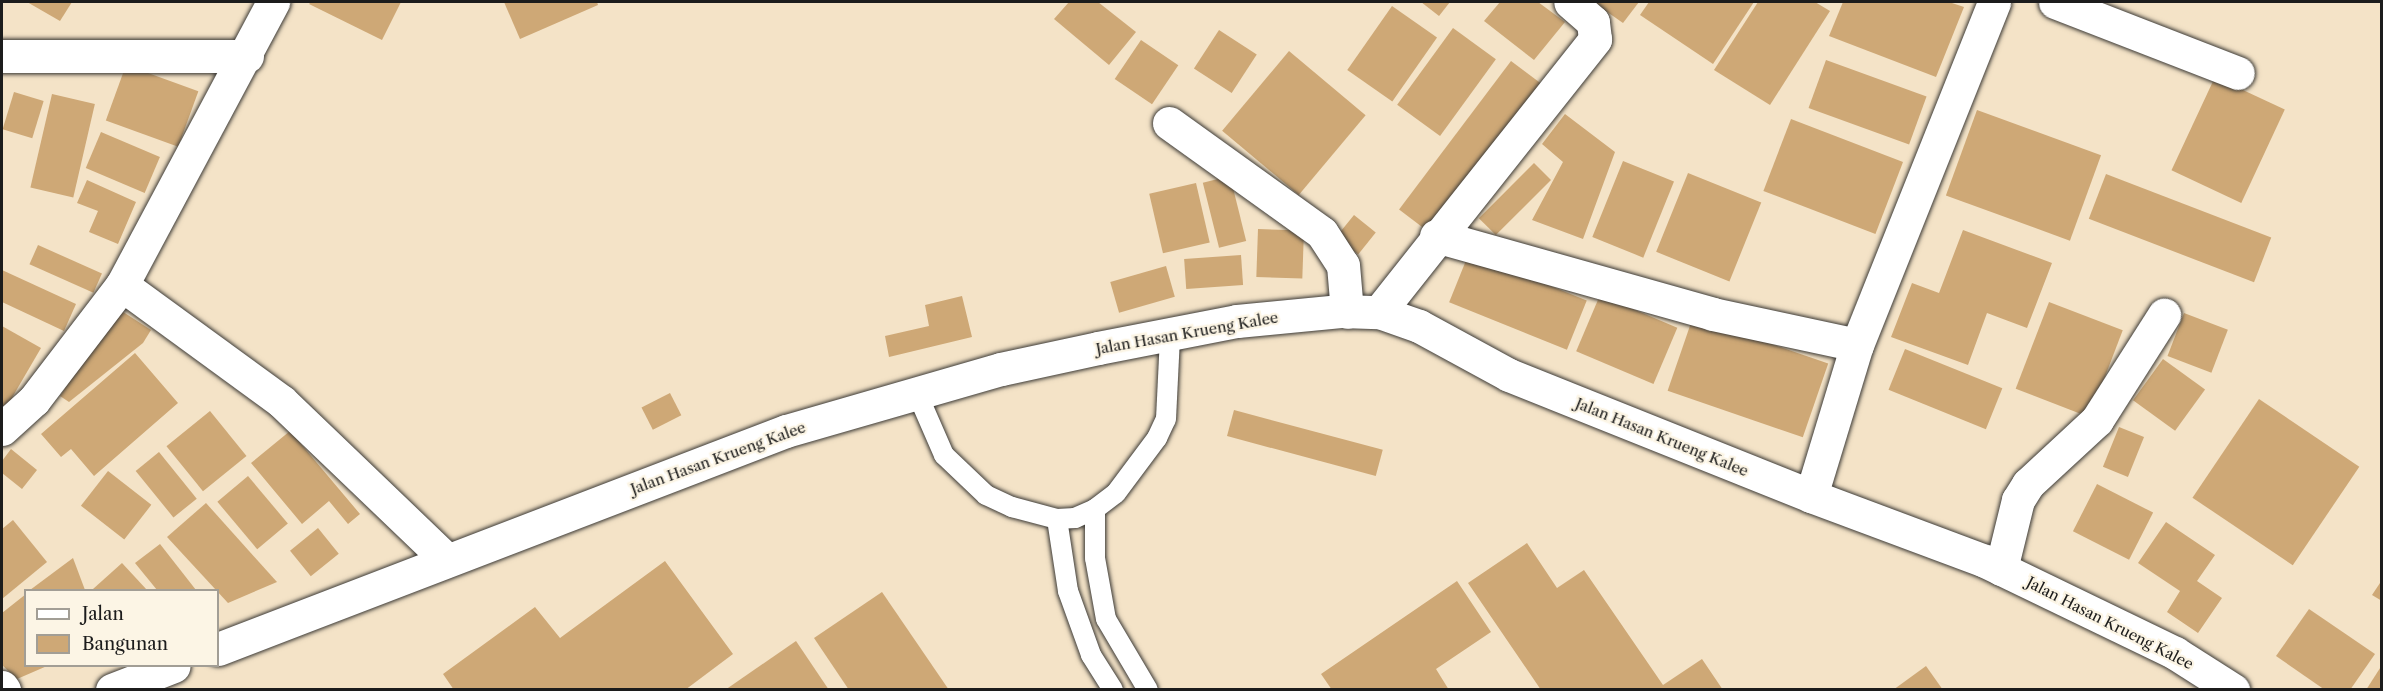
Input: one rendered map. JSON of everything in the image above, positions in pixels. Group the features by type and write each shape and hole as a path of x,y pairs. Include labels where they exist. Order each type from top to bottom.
{"street":[{"path":"2,429 34,400 122,285 247,56 273,2"},
{"path":"1379,312 1436,236 1595,39 1593,22 1570,2"},
{"path":"1811,496 1857,345 1994,2"},
{"path":"2055,2 2238,74"},
{"path":"2,56 247,56"},
{"path":"1169,123 1322,233 1343,265 1347,312"},
{"path":"1436,236 1713,314 1857,345"},
{"path":"122,285 281,401 447,560"},
{"name":"Jalan Hasan Krueng Kalee","path":"219,649 786,430 1012,367 1170,337 1237,321 1347,312 1379,312 1419,326 1509,375 2001,569 2175,653 2233,690"},
{"path":"2001,569 2018,500 2028,484 2097,420 2164,315"},
{"path":"112,690 171,667"}],"lane":[{"path":"917,393 944,455 986,495 1012,507 1057,519 1075,518 1095,509 1131,475 1166,419 1170,337"},
{"path":"1095,509 1095,558 1106,619 1148,690"},
{"path":"1057,519 1068,591 1091,655 1113,690"}],"building":[{"path":"27,2 72,2 60,21"},
{"path":"311,2 401,2 382,40 309,4"},
{"path":"504,2 597,2 598,5 520,39"},
{"path":"1069,2 1098,2 1136,32 1109,65 1054,19"},
{"path":"1421,2 1450,2 1439,16"},
{"path":"1500,2 1538,2 1565,22 1534,60 1484,21"},
{"path":"1593,2 1639,2 1623,23"},
{"path":"1649,2 1754,2 1713,64 1640,15"},
{"path":"1758,2 1815,2 1830,11 1770,105 1714,70"},
{"path":"1843,2 1949,2 1964,7 1936,77 1829,36"},
{"path":"1392,6 1437,38 1392,101 1347,70"},
{"path":"1453,28 1496,59 1440,136 1397,105"},
{"path":"1219,30 1257,55 1232,93 1194,69"},
{"path":"1141,40 1178,65 1152,104 1115,79"},
{"path":"1289,51 1366,115 1299,195 1222,131"},
{"path":"1826,60 1927,97 1909,145 1809,108"},
{"path":"1511,61 1541,84 1429,232 1399,210"},
{"path":"126,65 198,91 178,147 106,120"},
{"path":"2215,77 2285,110 2241,203 2171,170"},
{"path":"14,92 44,101 32,138 3,129"},
{"path":"52,94 95,104 73,197 30,188"},
{"path":"1977,110 2101,155 2070,241 1946,196"},
{"path":"1565,114 1615,152 1583,239 1532,220 1563,162 1542,144"},
{"path":"1791,119 1903,162 1875,234 1763,191"},
{"path":"101,132 160,157 145,193 86,168"},
{"path":"1623,161 1674,182 1643,258 1592,237"},
{"path":"1534,163 1551,180 1496,235 1479,218"},
{"path":"1688,173 1761,203 1729,281 1656,252"},
{"path":"2106,174 2271,237 2254,282 2089,219"},
{"path":"1230,176 1246,241 1219,248 1203,183"},
{"path":"87,180 136,202 118,244 89,232 98,211 77,203"},
{"path":"1196,183 1210,242 1163,253 1149,194"},
{"path":"1354,215 1376,233 1358,254 1336,237"},
{"path":"1258,229 1304,231 1302,279 1256,277"},
{"path":"1963,230 2052,263 2027,328 1987,313 1968,365 1891,337 1912,283 1939,293"},
{"path":"38,245 102,273 93,293 29,264"},
{"path":"1469,253 1587,301 1567,350 1449,302"},
{"path":"1241,255 1243,285 1186,289 1184,259"},
{"path":"1166,266 1175,297 1119,313 1110,282"},
{"path":"2,270 76,304 64,331 2,302"},
{"path":"1600,295 1677,328 1653,384 1576,351"},
{"path":"962,296 972,337 889,357 885,336 929,326 925,305"},
{"path":"2049,302 2123,330 2089,417 2016,389"},
{"path":"117,308 151,330 143,343 69,402 60,396"},
{"path":"2184,313 2228,330 2211,373 2168,356"},
{"path":"1693,317 1828,364 1803,437 1668,391"},
{"path":"2,326 41,348 6,408 2,405"},
{"path":"1905,349 2002,388 1986,429 1889,390"},
{"path":"135,353 178,403 94,476 71,449 61,457 41,434"},
{"path":"2163,359 2205,390 2175,431 2133,400"},
{"path":"670,393 681,415 653,430 641,408"},
{"path":"2259,399 2359,467 2293,565 2192,498"},
{"path":"1234,410 1383,450 1376,476 1227,436"},
{"path":"210,411 247,456 203,491 166,446"},
{"path":"2119,427 2144,437 2128,477 2103,467"},
{"path":"290,431 360,514 348,524 329,501 302,524 251,463"},
{"path":"11,449 37,470 22,489 2,473 2,461"},
{"path":"159,452 197,499 173,518 136,471"},
{"path":"108,471 151,505 124,540 81,506"},
{"path":"248,476 288,523 257,549 217,502"},
{"path":"2097,484 2153,513 2129,560 2073,531"},
{"path":"206,503 277,582 228,603 219,593 219,589 215,589 167,537"},
{"path":"13,520 47,562 2,599 2,529"},
{"path":"2166,522 2215,555 2197,581 2222,598 2198,633 2167,612 2180,591 2138,563"},
{"path":"318,528 339,554 311,576 290,551"},
{"path":"1527,543 1557,588 1584,570 1663,685 1702,659 1723,690 1541,690 1468,583"},
{"path":"160,544 195,589 156,589 135,563"},
{"path":"73,558 85,589 31,589"},
{"path":"665,561 733,654 685,690 454,690 443,674 535,607 560,638"},
{"path":"122,563 146,589 93,589"},
{"path":"2382,580 2382,601 2372,595"},
{"path":"1457,581 1491,632 1436,669 1449,690 1332,690 1321,674"},
{"path":"882,592 949,690 849,690 814,638"},
{"path":"24,596 24,667 45,667 17,679 2,665 2,613"},
{"path":"2309,609 2375,654 2350,690 2325,690 2276,656"},
{"path":"796,641 829,690 725,690"},
{"path":"2382,665 2382,690 2366,690"},
{"path":"1926,666 1943,690 1893,690"}]}
